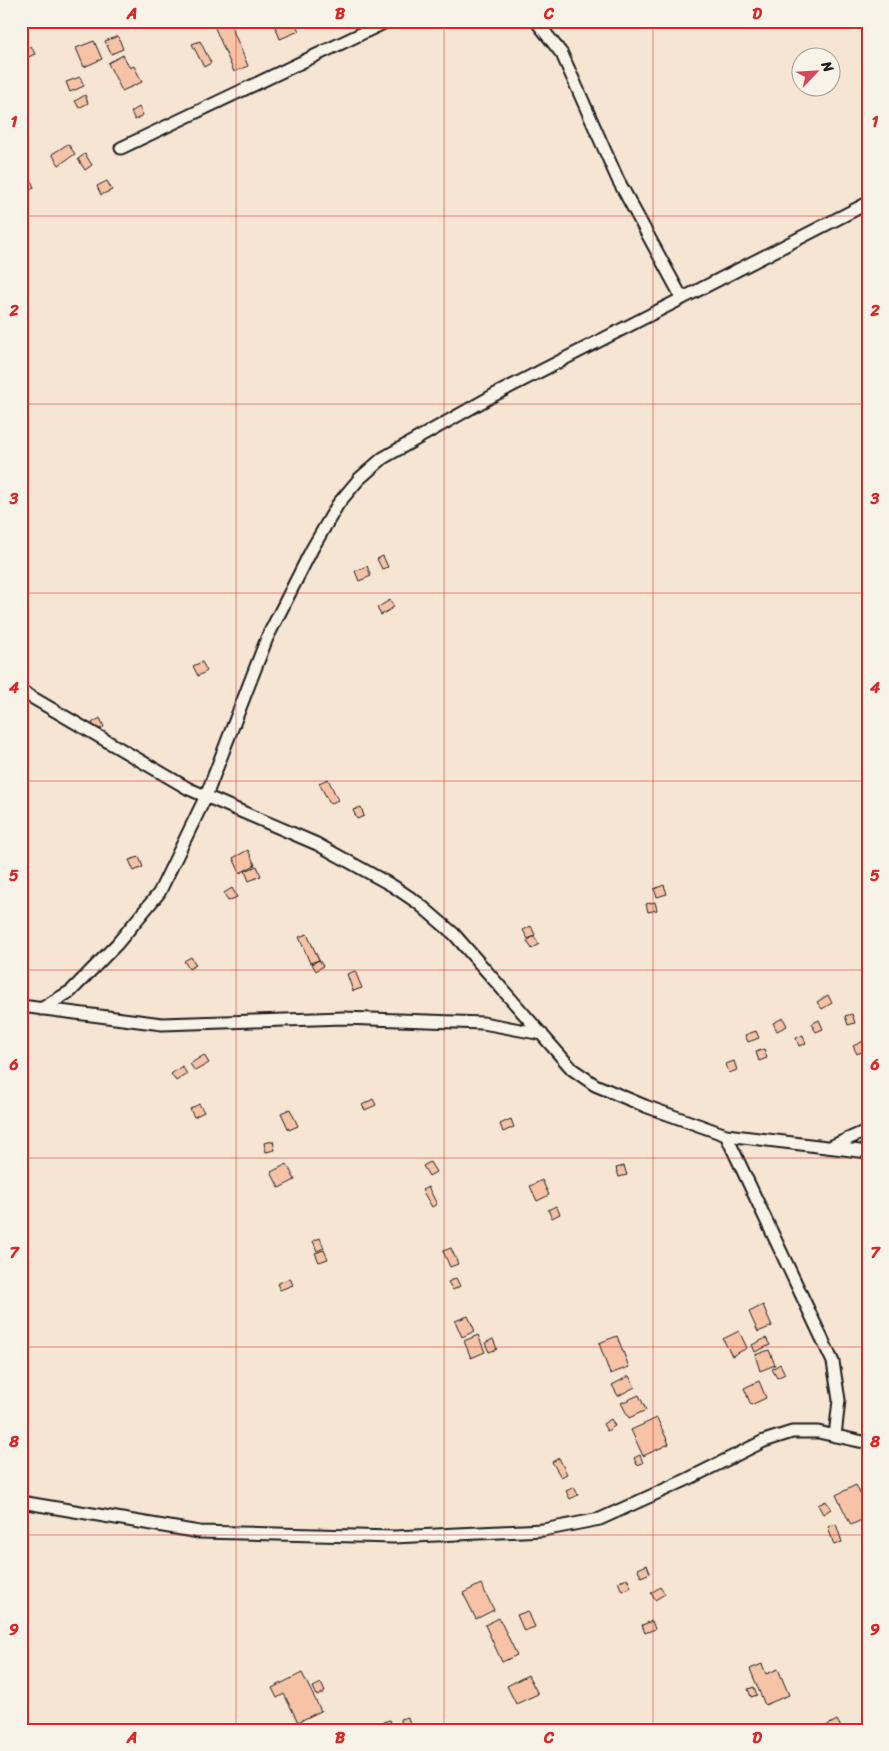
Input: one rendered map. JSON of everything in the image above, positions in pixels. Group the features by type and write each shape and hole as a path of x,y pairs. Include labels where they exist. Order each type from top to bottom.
{"street":[{"path":"121,148 388,21"},
{"path":"536,21 562,54 618,180 682,298"},
{"path":"41,1009 71,991 117,944 159,893 206,796 267,638 312,549 338,504 358,479 383,458 494,395 868,203"},
{"path":"21,691 189,789 317,844 393,886 418,903 454,934 572,1069 595,1085 645,1106 726,1135 868,1152"},
{"path":"21,1006 162,1024 343,1018 483,1023 542,1034"},
{"path":"831,1147 868,1130"},
{"path":"726,1135 833,1362 839,1400 836,1436"},
{"path":"21,1502 199,1532 394,1537 543,1530 600,1519 688,1479 764,1441 792,1432 818,1432 868,1443"}],"building":[{"path":"212,21 229,21 248,66 234,72"},
{"path":"273,21 294,21 299,31 280,39"},
{"path":"118,36 123,49 111,54 105,41"},
{"path":"94,41 102,59 84,67 76,48"},
{"path":"200,41 211,63 204,67 192,44"},
{"path":"31,46 35,54 24,59 21,51"},
{"path":"123,55 130,68 134,66 142,82 122,91 108,63"},
{"path":"80,77 84,86 70,92 66,82"},
{"path":"85,95 88,103 79,108 75,101"},
{"path":"139,107 143,115 135,120 131,112"},
{"path":"68,144 75,154 59,165 52,154"},
{"path":"85,154 92,165 85,170 78,159"},
{"path":"30,177 34,188 21,194 21,181"},
{"path":"107,181 112,190 101,195 97,186"},
{"path":"383,556 388,567 382,569 377,559"},
{"path":"367,566 371,576 359,581 355,571"},
{"path":"390,600 394,607 381,615 377,608"},
{"path":"202,662 207,671 198,676 193,666"},
{"path":"100,718 104,727 96,731 92,723"},
{"path":"328,779 338,800 330,804 319,783"},
{"path":"361,807 364,816 357,819 353,810"},
{"path":"248,850 255,865 240,873 233,858"},
{"path":"139,857 143,867 134,871 129,860"},
{"path":"257,866 261,876 249,881 245,871"},
{"path":"664,885 667,894 657,897 654,889"},
{"path":"232,888 237,897 228,901 224,893"},
{"path":"655,902 657,910 648,912 646,904"},
{"path":"531,926 535,935 528,939 523,930"},
{"path":"307,934 319,960 310,963 299,937"},
{"path":"534,936 539,944 532,949 527,941"},
{"path":"191,957 196,965 189,969 184,961"},
{"path":"319,960 323,966 316,971 312,964"},
{"path":"355,971 362,988 353,991 347,974"},
{"path":"828,995 832,1003 822,1009 817,1002"},
{"path":"852,1014 855,1023 848,1025 845,1016"},
{"path":"783,1018 787,1026 777,1031 773,1023"},
{"path":"819,1020 823,1029 816,1032 811,1024"},
{"path":"756,1031 759,1038 748,1042 745,1035"},
{"path":"803,1035 806,1044 799,1046 796,1038"},
{"path":"868,1039 868,1049 857,1054 853,1046"},
{"path":"764,1049 767,1058 759,1061 756,1052"},
{"path":"204,1055 209,1063 195,1071 190,1064"},
{"path":"734,1061 737,1070 729,1073 726,1064"},
{"path":"182,1066 187,1074 176,1081 171,1074"},
{"path":"373,1099 376,1105 365,1110 362,1105"},
{"path":"199,1104 204,1112 194,1117 190,1109"},
{"path":"290,1109 298,1126 289,1130 281,1113"},
{"path":"511,1119 514,1127 503,1132 500,1124"},
{"path":"273,1141 275,1150 266,1152 264,1143"},
{"path":"430,1162 436,1172 429,1176 423,1166"},
{"path":"287,1164 295,1180 279,1188 271,1172"},
{"path":"624,1166 627,1175 619,1177 616,1168"},
{"path":"542,1180 549,1195 537,1201 530,1186"},
{"path":"428,1187 437,1204 432,1207 422,1190"},
{"path":"556,1206 560,1214 552,1218 548,1210"},
{"path":"320,1238 324,1248 317,1251 313,1241"},
{"path":"451,1248 458,1264 450,1267 443,1251"},
{"path":"324,1250 328,1259 319,1262 315,1253"},
{"path":"290,1278 293,1285 280,1290 277,1284"},
{"path":"456,1278 460,1286 453,1290 448,1282"},
{"path":"763,1305 772,1326 758,1332 749,1312"},
{"path":"468,1316 475,1331 462,1337 455,1321"},
{"path":"739,1331 747,1348 732,1356 723,1339"},
{"path":"478,1335 485,1352 471,1358 464,1341"},
{"path":"617,1336 629,1367 610,1374 599,1343"},
{"path":"766,1338 770,1345 755,1352 752,1345"},
{"path":"493,1339 497,1349 489,1352 485,1343"},
{"path":"769,1350 775,1365 760,1371 755,1355"},
{"path":"780,1364 785,1374 777,1378 772,1369"},
{"path":"629,1376 635,1387 618,1396 612,1385"},
{"path":"759,1381 766,1398 751,1405 744,1388"},
{"path":"639,1395 646,1410 629,1418 621,1403"},
{"path":"657,1418 669,1444 643,1456 631,1430"},
{"path":"611,1419 615,1426 607,1431 603,1424"},
{"path":"640,1455 643,1463 637,1465 634,1458"},
{"path":"559,1458 567,1474 561,1477 552,1462"},
{"path":"856,1485 868,1510 868,1517 851,1525 836,1495"},
{"path":"574,1487 578,1495 570,1499 566,1491"},
{"path":"826,1501 831,1509 823,1514 818,1505"},
{"path":"836,1524 842,1542 834,1545 828,1527"},
{"path":"647,1565 650,1573 641,1577 638,1569"},
{"path":"627,1578 631,1587 622,1591 618,1582"},
{"path":"481,1584 494,1610 476,1619 463,1593"},
{"path":"660,1587 665,1594 655,1600 651,1593"},
{"path":"528,1611 535,1627 524,1631 517,1615"},
{"path":"499,1618 517,1655 502,1662 485,1625"},
{"path":"652,1621 655,1629 645,1633 642,1625"},
{"path":"762,1664 766,1674 778,1669 789,1695 765,1705 750,1669"},
{"path":"302,1673 321,1711 298,1722 284,1694 277,1698 272,1688"},
{"path":"528,1675 538,1694 516,1704 507,1686"},
{"path":"321,1683 325,1692 317,1696 313,1687"},
{"path":"754,1687 757,1695 751,1697 748,1689"},
{"path":"408,1717 411,1730 402,1730 400,1719"},
{"path":"390,1720 393,1728 383,1730 380,1723"},
{"path":"837,1720 842,1729 822,1730 822,1728"}]}
